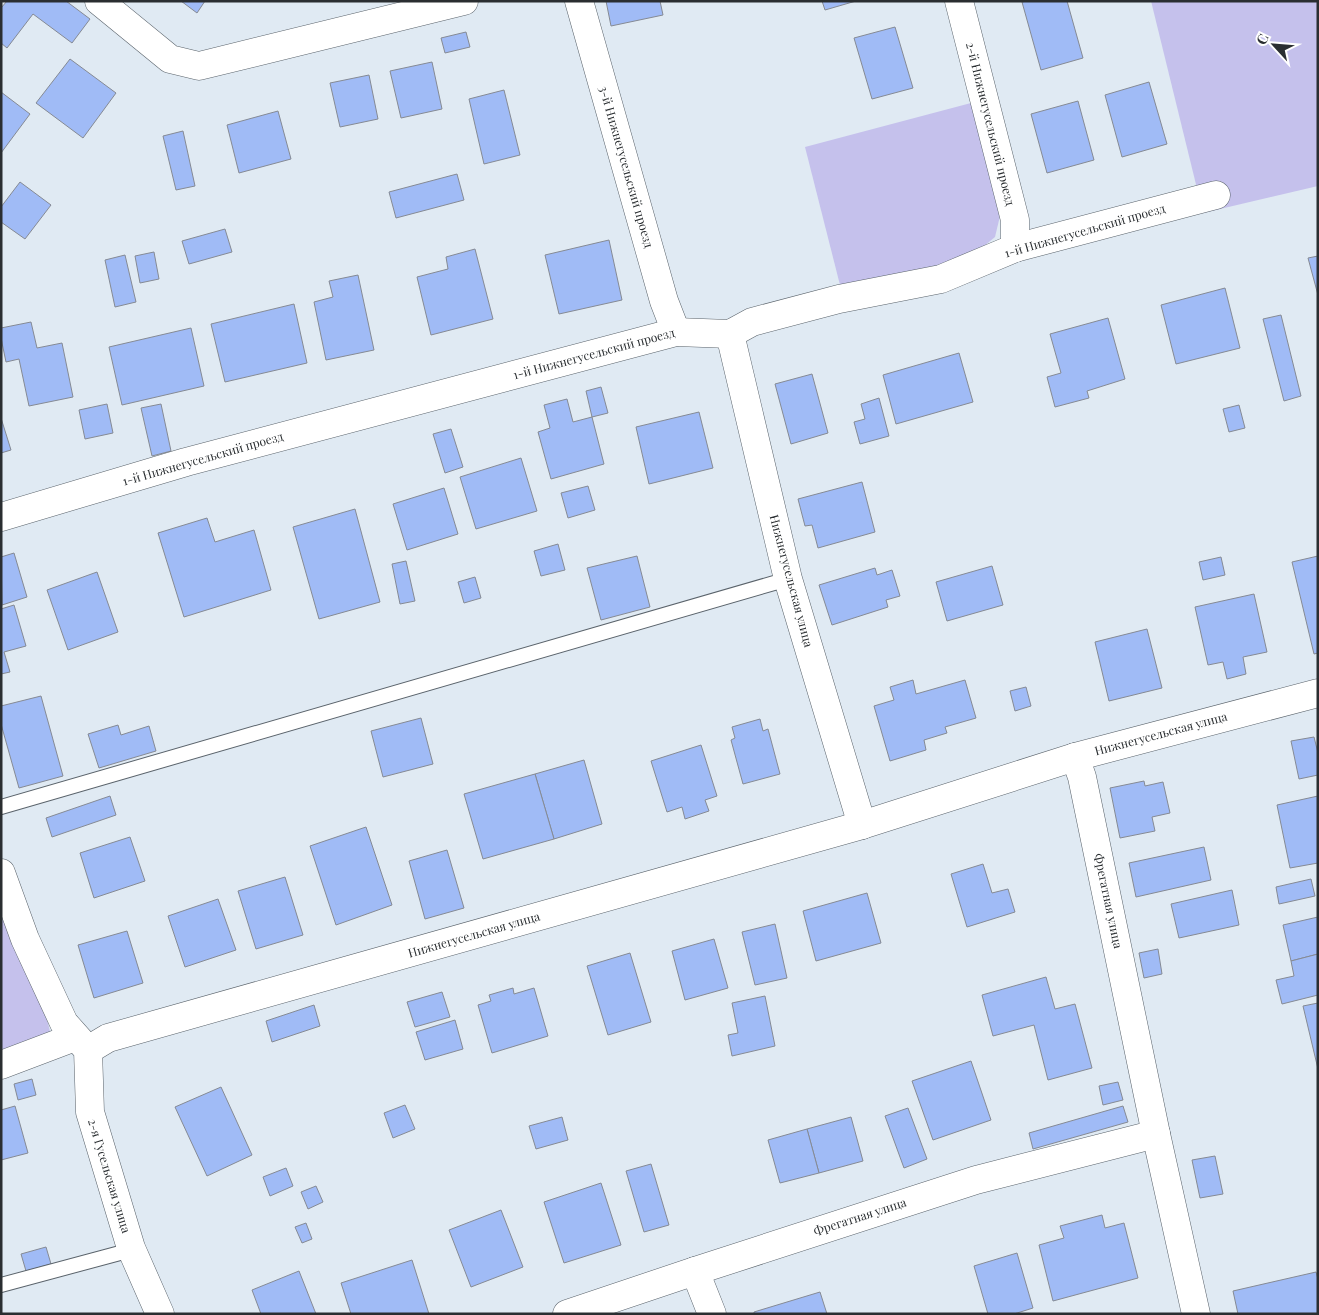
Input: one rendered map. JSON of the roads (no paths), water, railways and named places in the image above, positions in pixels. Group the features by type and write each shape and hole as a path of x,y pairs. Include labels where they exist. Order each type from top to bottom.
{"street":[{"path":"99,1 170,59 199,66 464,1"},
{"name":"3-й Нижнегусельский проезд","path":"579,1 664,301 676,332"},
{"name":"2-й Нижнегусельский проезд","path":"959,1 1015,220 1015,248"},
{"name":"1-й Нижнегусельский проезд","path":"1,517 186,462 676,332 730,334 752,322 830,302 942,279 1015,248 1216,195"},
{"name":"Нижнегусельская улица","path":"730,334 788,579 862,825"},
{"name":"Нижнегусельская улица","path":"1,1065 108,1038 862,825 1075,757 1318,693"},
{"name":"Фрегатная улица","path":"1075,757 1082,777 1156,1134 1196,1314"},
{"path":"1,873 25,938 64,1023 81,1044"},
{"name":"2-я Гусельская улица","path":"81,1044 90,1112 131,1248 160,1314"},
{"name":"Фрегатная улица","path":"567,1314 695,1270 976,1180 1156,1134"},
{"path":"695,1270 712,1314"}],"lane":[{"path":"1,807 788,579"},
{"path":"1,1285 120,1253 131,1248"}]}
